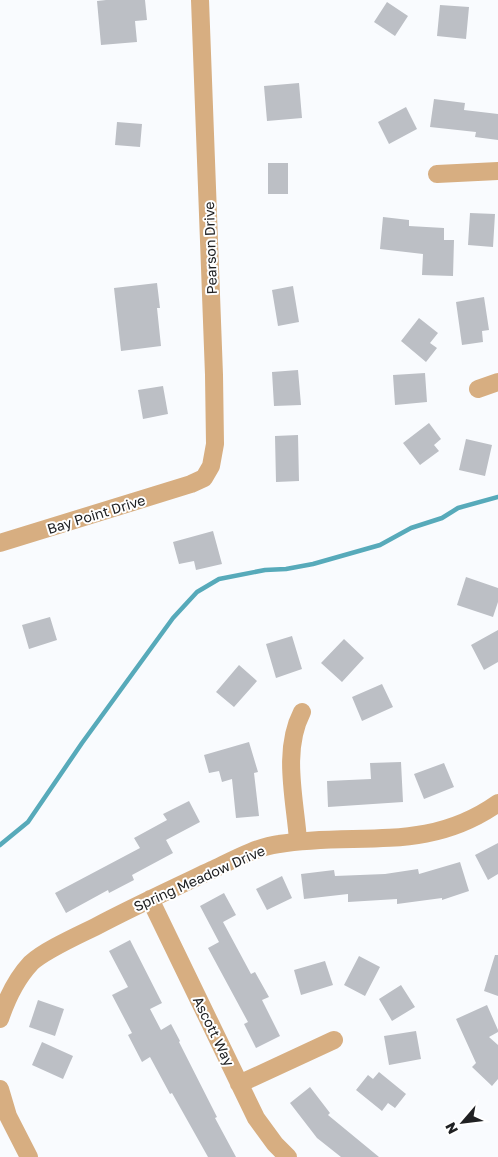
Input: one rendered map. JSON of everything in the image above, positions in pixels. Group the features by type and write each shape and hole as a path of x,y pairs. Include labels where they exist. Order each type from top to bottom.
{"street":[{"name":"Pearson Drive","path":"191,484 204,478 211,466 215,444 200,0"},
{"path":"437,174 498,171"},
{"path":"478,389 498,382"},
{"name":"Bay Point Drive","path":"0,543 191,484"},
{"path":"298,840 290,758 292,740 302,712"},
{"name":"Spring Meadow Drive","path":"0,1018 10,992 32,962 59,945 150,899 248,854 275,844 298,840 389,839 417,836 466,821 498,803"},
{"name":"Ascott Way","path":"150,899 256,1118 275,1144 288,1157"},
{"path":"239,1084 334,1040"},
{"path":"0,1089 8,1116 29,1157"}],"building":[{"path":"145,0 147,20 135,21 137,42 101,45 97,1"},
{"path":"387,2 408,16 395,36 374,22"},
{"path":"440,5 469,7 466,39 437,36"},
{"path":"299,83 302,118 267,121 264,86"},
{"path":"434,99 465,103 464,110 498,114 498,140 475,137 476,132 430,127"},
{"path":"406,107 417,129 389,144 378,122"},
{"path":"117,122 142,124 140,147 115,145"},
{"path":"268,163 288,163 288,194 268,194"},
{"path":"470,213 495,214 493,247 468,245"},
{"path":"383,217 409,220 409,226 444,228 444,240 454,240 453,276 422,275 423,254 380,249"},
{"path":"157,283 160,308 157,308 161,346 121,351 114,288"},
{"path":"293,286 299,322 278,326 272,290"},
{"path":"484,297 489,330 482,331 483,342 462,345 456,302"},
{"path":"419,318 438,333 430,343 437,348 426,362 401,341"},
{"path":"298,370 301,405 274,406 272,372"},
{"path":"425,373 427,402 395,405 393,375"},
{"path":"163,386 168,414 143,419 138,390"},
{"path":"429,423 441,439 434,445 439,451 420,465 403,443"},
{"path":"298,435 299,481 276,482 275,436"},
{"path":"466,439 492,445 485,476 459,470"},
{"path":"213,531 222,564 196,570 194,561 179,564 173,542"},
{"path":"466,577 498,588 498,602 493,617 457,605"},
{"path":"50,617 57,640 29,649 22,625"},
{"path":"498,630 498,662 484,670 471,645"},
{"path":"292,636 302,669 276,678 266,644"},
{"path":"344,639 364,658 342,682 321,663"},
{"path":"239,665 257,681 234,707 216,692"},
{"path":"382,684 393,707 362,721 352,697"},
{"path":"249,742 258,772 254,773 259,816 236,818 232,779 222,782 219,771 209,773 204,755"},
{"path":"401,762 403,802 328,807 327,781 371,779 370,763"},
{"path":"444,763 454,787 424,799 414,774"},
{"path":"189,801 200,822 166,840 173,853 132,875 134,880 109,893 108,890 66,913 55,893 140,848 134,838 167,820 163,814"},
{"path":"498,843 498,874 488,880 475,855"},
{"path":"460,862 469,891 442,900 442,898 397,904 397,899 348,902 348,894 304,899 301,874 334,870 335,876 385,874 418,869 419,874"},
{"path":"282,876 292,898 267,910 256,889"},
{"path":"224,893 236,915 223,922 251,974 255,972 269,997 262,1000 280,1036 256,1048 244,1024 248,1022 208,948 219,942 200,906"},
{"path":"130,940 162,1003 150,1009 161,1030 171,1024 217,1117 215,1118 236,1157 208,1157 150,1057 142,1062 128,1035 132,1033 112,995 128,987 109,951"},
{"path":"495,955 498,955 498,996 484,991"},
{"path":"359,956 380,967 365,996 344,985"},
{"path":"325,961 333,985 301,995 294,970"},
{"path":"401,985 415,1007 392,1021 379,999"},
{"path":"38,1000 64,1009 55,1036 29,1027"},
{"path":"487,1005 498,1030 498,1032 489,1037 498,1045 498,1079 492,1086 472,1067 476,1063 456,1019"},
{"path":"416,1031 421,1059 389,1065 384,1036"},
{"path":"42,1042 73,1056 63,1079 32,1065"},
{"path":"379,1072 406,1094 395,1108 388,1103 382,1111 356,1090 368,1075 373,1079"},
{"path":"310,1087 330,1113 328,1115 379,1157 341,1157 317,1138 290,1103"}],"waterway":[{"path":"0,845 28,822 82,743 173,618 197,592 219,579 265,570 286,569 313,564 380,545 411,528 442,518 458,508 498,497"}]}
